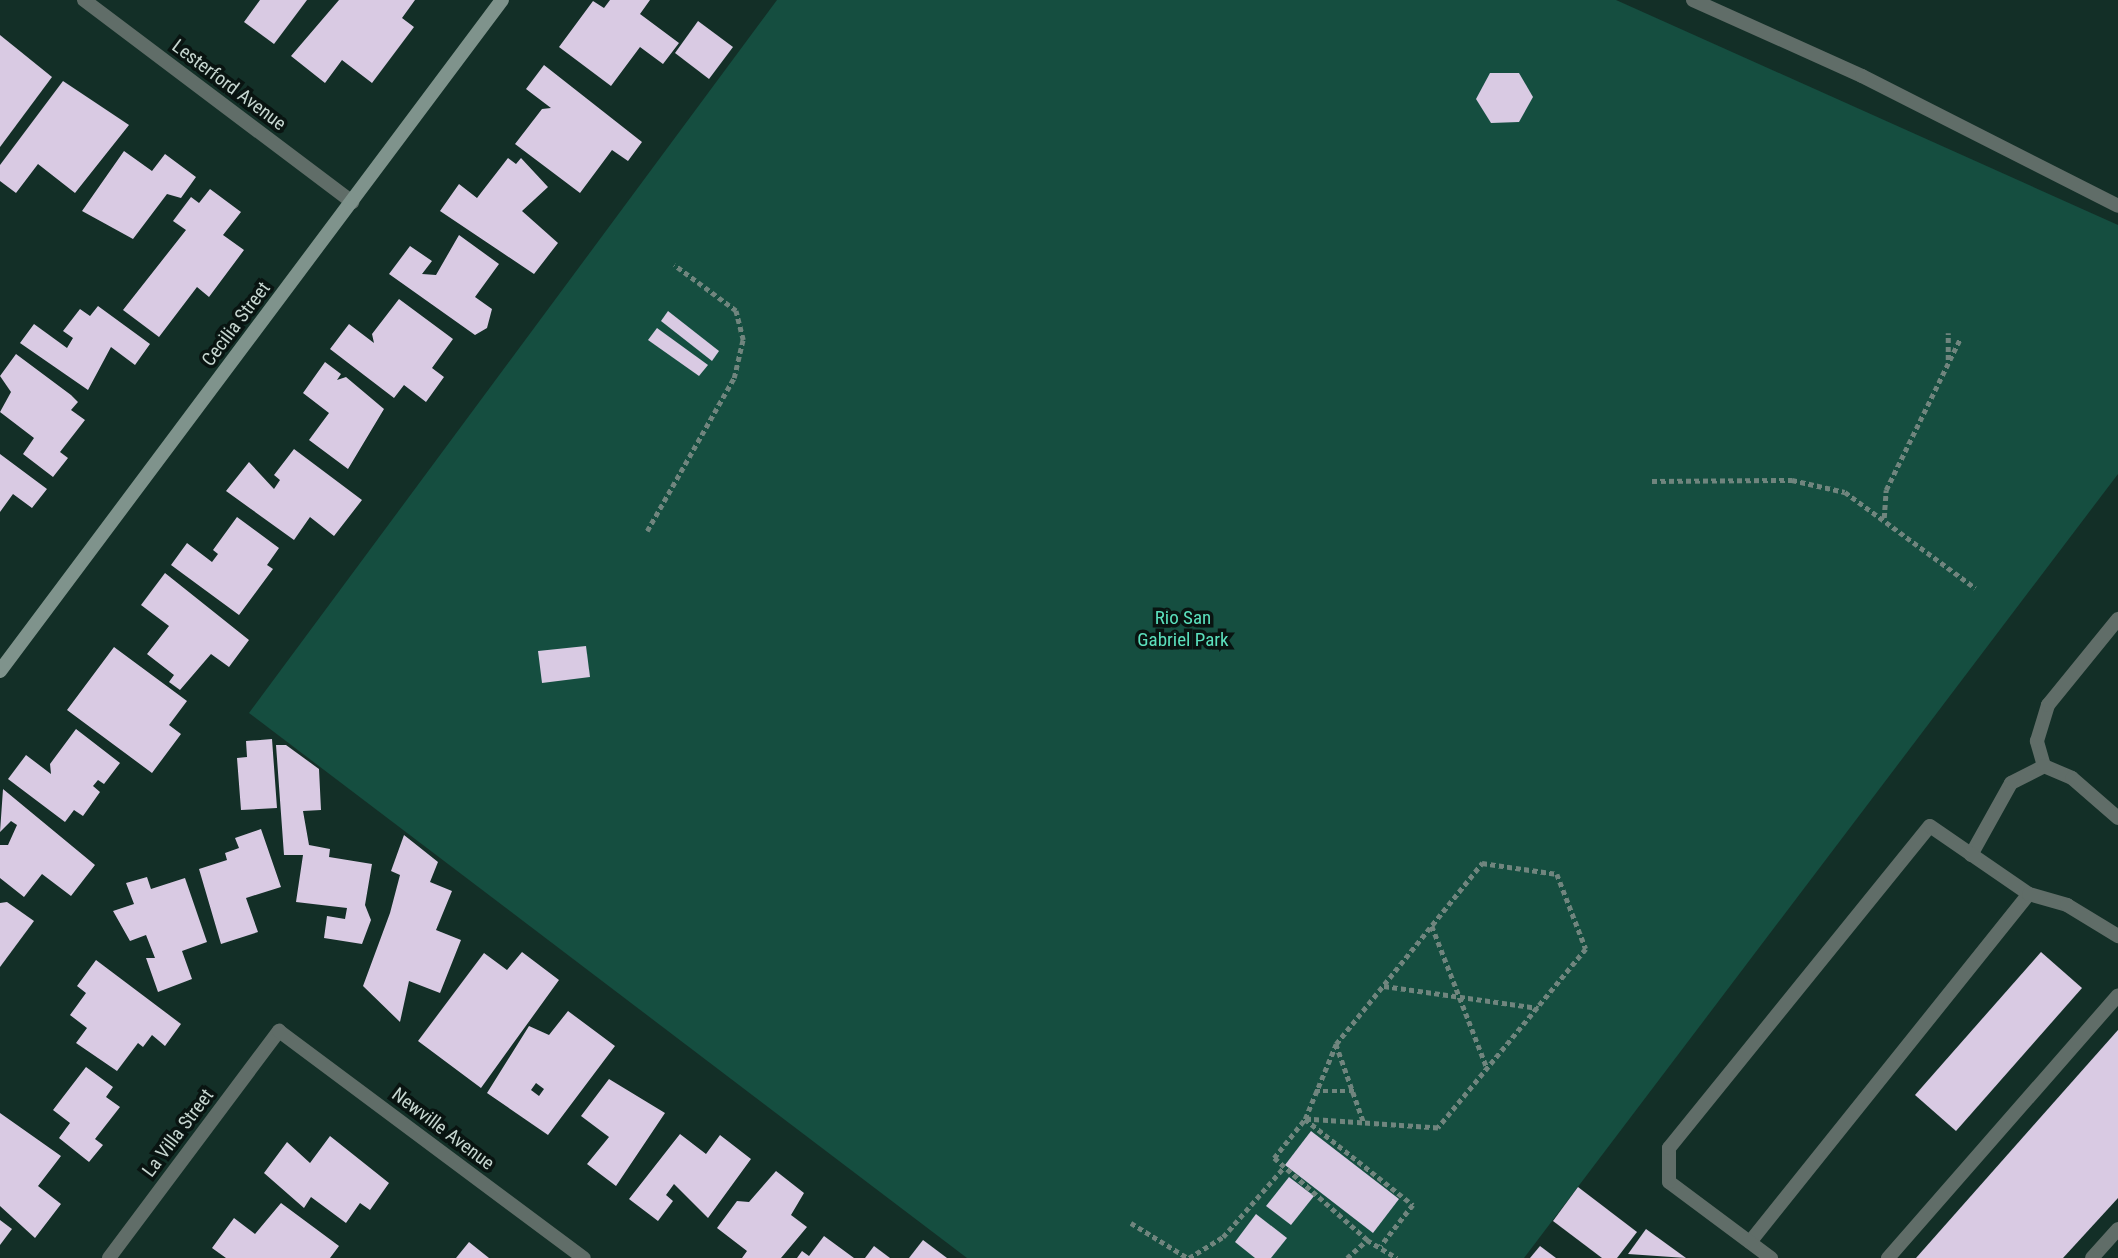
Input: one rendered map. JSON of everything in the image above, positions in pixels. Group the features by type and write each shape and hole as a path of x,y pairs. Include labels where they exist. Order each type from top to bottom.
{"street":[{"name":"Lesterford Avenue","path":"84,0 352,202"},
{"name":"Cecilia Street","path":"0,671 502,0"},
{"path":"1693,0 1862,76 2118,206"},
{"path":"2118,619 2048,705 2037,741 2044,766 2072,779 2118,818"},
{"path":"1971,855 2011,783 2044,766"},
{"path":"1771,1258 1669,1182 1669,1147 1930,826 2029,894 2067,905 2118,936"},
{"path":"1751,1242 2029,894"},
{"path":"1888,1258 2118,995"},
{"name":"La Villa Street","path":"109,1258 279,1031"},
{"name":"Newville Avenue","path":"279,1031 584,1258"},
{"path":"2092,1258 2118,1229"}],"path":[{"path":"647,531 734,378 742,347 736,311 674,265"},
{"path":"1948,334 1948,365"},
{"path":"1884,519 1886,491 1960,339"},
{"path":"1652,481 1804,482 1845,492 1975,588"},
{"path":"1305,1119 1438,1128 1586,949 1557,874 1482,863 1336,1044 1305,1119 1274,1158 1367,1240 1397,1258"},
{"path":"1432,926 1487,1069"},
{"path":"1383,985 1538,1008"},
{"path":"1336,1044 1364,1123"},
{"path":"1315,1091 1354,1091"},
{"path":"1305,1119 1413,1205 1381,1246"},
{"path":"1131,1223 1189,1258 1223,1237 1284,1167"},
{"path":"1346,1258 1367,1240"}],"green space":[{"name":"Rio San Gabriel Park","path":"777,0 1616,0 2118,225 2118,474 1524,1258 967,1258 249,713"}],"building":[{"path":"260,0 307,0 274,44 244,22"},
{"path":"339,0 415,0 402,18 414,27 372,83 342,60 325,83 291,56"},
{"path":"610,0 650,0 640,14 679,43 663,64 640,47 611,86 559,47 593,1 604,8"},
{"path":"698,21 733,47 709,79 675,53"},
{"path":"0,35 52,77 0,147"},
{"path":"544,65 642,142 628,161 612,150 580,193 515,144 542,109 551,108 526,89"},
{"path":"1490,73 1519,73 1533,97 1519,122 1491,123 1476,99"},
{"path":"63,81 129,125 75,193 38,164 16,193 0,181 0,165"},
{"path":"124,151 152,171 165,154 196,177 181,198 167,194 133,239 82,211"},
{"path":"508,158 516,164 521,158 548,187 522,211 558,243 534,274 440,211 459,184 477,198"},
{"path":"210,189 241,212 223,235 244,250 209,297 197,287 159,337 123,310 186,230 173,221 191,197 199,203"},
{"path":"459,235 499,264 475,297 492,309 487,328 475,335 389,274 410,246 432,261 422,274 436,275"},
{"path":"399,299 453,339 432,368 444,377 426,402 404,385 394,398 330,349 349,324 374,343 372,334"},
{"path":"98,306 150,344 135,365 111,347 88,390 20,343 34,324 67,348 73,338 63,331 80,309 90,316"},
{"path":"668,311 719,351 712,361 661,321"},
{"path":"657,328 708,365 699,376 648,340"},
{"path":"16,354 71,395 78,402 71,410 85,420 60,452 68,458 53,477 23,454 34,438 0,412 11,392 0,376"},
{"path":"325,362 341,374 337,380 346,377 384,409 348,469 309,440 329,413 303,393"},
{"path":"294,449 362,500 334,536 310,517 294,540 226,491 249,462 274,489 280,480 274,475"},
{"path":"0,454 47,489 32,508 13,494 0,512"},
{"path":"237,517 279,548 267,565 273,569 239,615 171,565 187,543 212,562 218,554 213,550"},
{"path":"165,573 249,640 229,667 211,654 180,690 169,682 174,675 147,654 169,626 141,605"},
{"path":"586,646 590,677 542,683 538,651"},
{"path":"114,647 187,701 169,725 181,734 152,773 67,710"},
{"path":"76,729 120,763 104,784 98,780 93,786 100,792 83,816 74,810 65,822 8,779 26,755 51,774 50,764"},
{"path":"272,739 277,808 241,810 237,758 247,757 246,741"},
{"path":"276,745 286,745 319,769 321,810 303,811 309,845 330,849 329,857 372,864 365,905 371,920 362,944 324,938 327,916 345,919 347,908 296,902 303,855 284,855"},
{"path":"3,789 95,865 71,896 42,874 24,897 0,878 0,845 8,845 17,825 11,821 0,832"},
{"path":"261,829 281,887 246,898 258,932 221,944 199,869 227,860 225,853 239,848 235,838"},
{"path":"404,835 438,862 430,882 452,891 436,930 461,940 440,993 409,981 400,1022 363,986 390,913 400,875 391,871"},
{"path":"147,877 151,889 185,878 207,942 182,951 192,979 158,992 146,958 155,958 146,935 130,941 113,911 134,904 126,883"},
{"path":"7,902 34,921 0,967 0,903"},
{"path":"522,952 559,980 481,1088 418,1041 484,953 507,970"},
{"path":"2041,952 2082,988 1956,1131 1915,1095"},
{"path":"96,960 181,1024 165,1046 152,1035 143,1047 138,1043 117,1071 76,1043 87,1028 70,1015 86,993 77,986"},
{"path":"568,1011 615,1046 548,1135 487,1093 529,1026 549,1035","holes":["536,1083 544,1089 539,1096 531,1090"]},
{"path":"2118,1030 2118,1198 2063,1258 1916,1258"},
{"path":"86,1067 113,1087 106,1097 120,1107 95,1139 103,1145 89,1162 59,1138 70,1123 53,1110"},
{"path":"609,1079 665,1113 616,1186 587,1164 609,1137 581,1116"},
{"path":"0,1113 61,1156 38,1186 61,1204 35,1238 0,1206"},
{"path":"1311,1131 1399,1199 1373,1233 1285,1165"},
{"path":"680,1134 706,1154 720,1135 751,1159 708,1218 674,1184 666,1195 673,1201 658,1221 629,1199"},
{"path":"330,1136 389,1183 370,1210 360,1203 346,1223 311,1197 304,1208 264,1173 287,1142 310,1163"},
{"path":"776,1171 804,1193 791,1215 807,1227 781,1258 742,1258 747,1251 717,1228 737,1201 749,1202"},
{"path":"1289,1177 1314,1196 1291,1225 1266,1206"},
{"path":"1578,1187 1637,1232 1617,1258 1602,1258 1553,1221"},
{"path":"281,1203 339,1246 330,1258 226,1258 212,1248 234,1218 255,1234"},
{"path":"1256,1214 1287,1238 1271,1258 1255,1258 1235,1242"},
{"path":"0,1220 12,1229 0,1245"},
{"path":"1646,1229 1686,1258 1628,1254"},
{"path":"824,1236 854,1258 797,1258 802,1251 809,1256"},
{"path":"923,1240 947,1258 909,1258"},
{"path":"469,1242 489,1258 456,1258"},
{"path":"874,1246 890,1258 865,1258"},
{"path":"1540,1246 1556,1258 1530,1258"}]}
